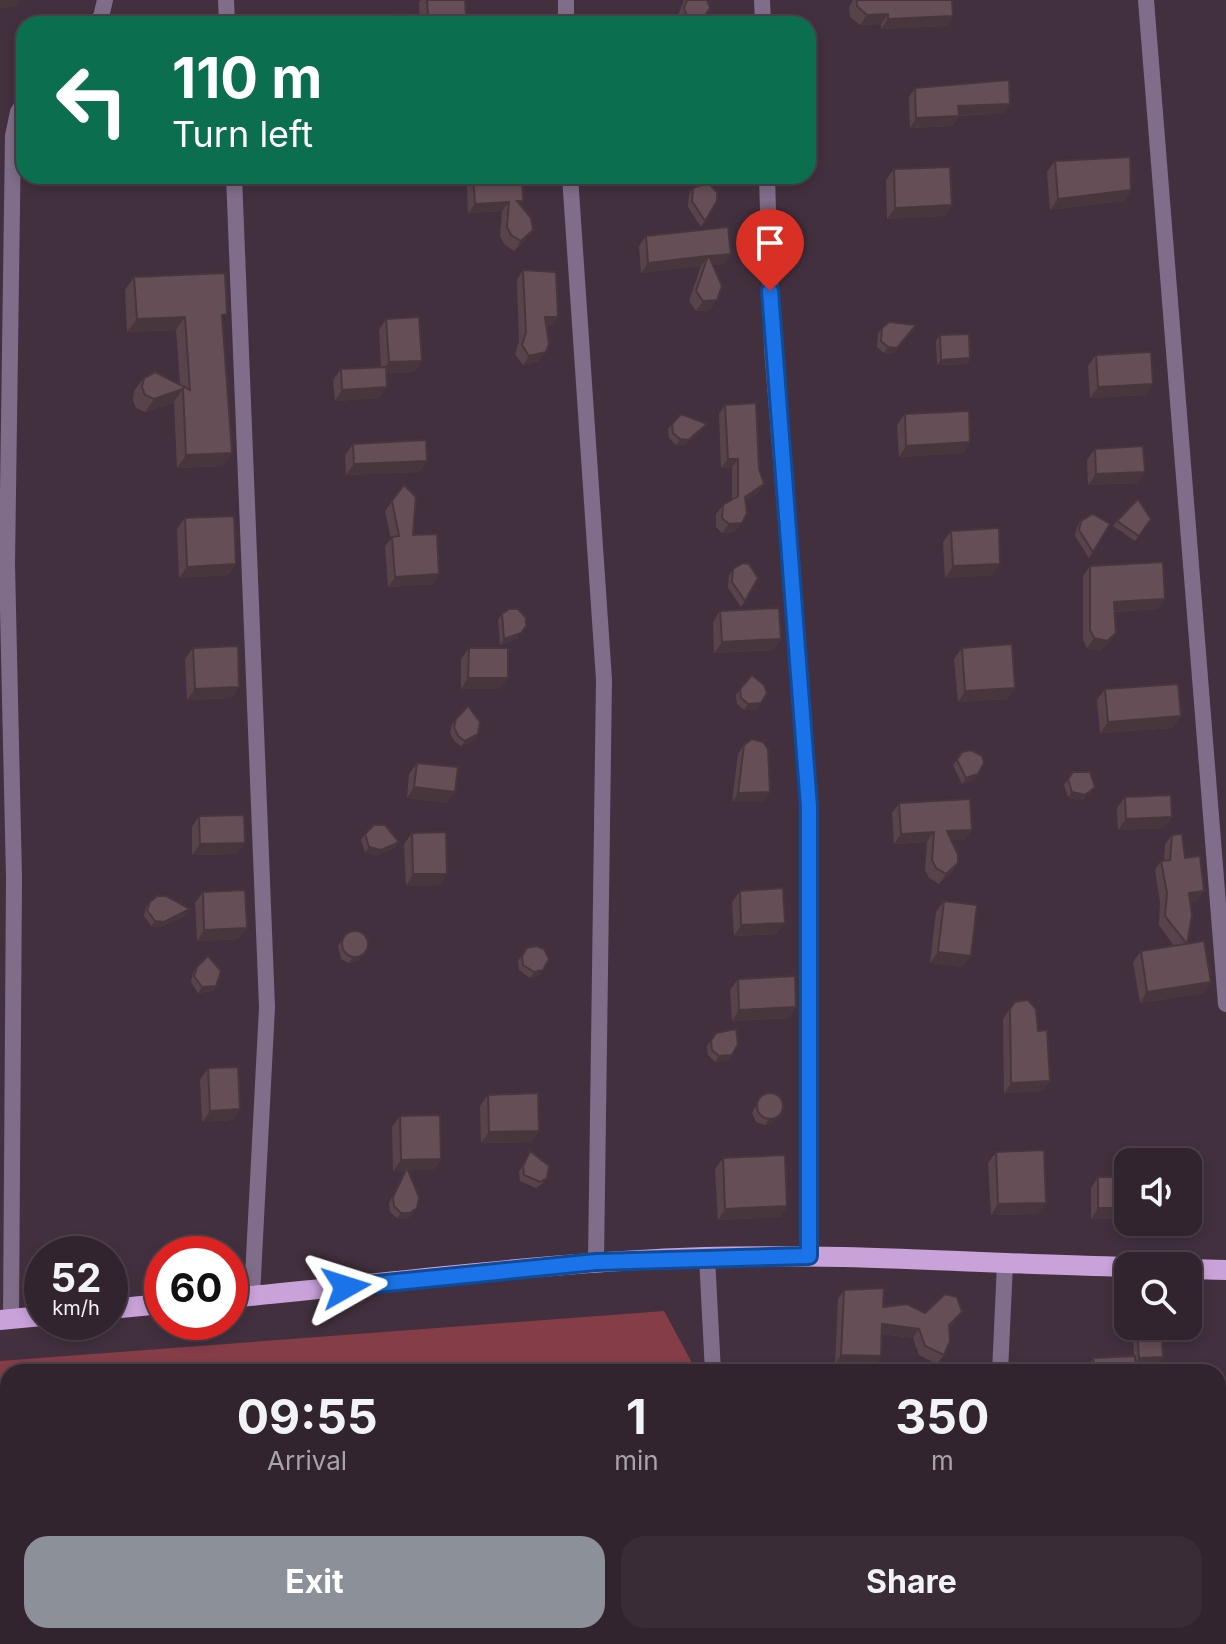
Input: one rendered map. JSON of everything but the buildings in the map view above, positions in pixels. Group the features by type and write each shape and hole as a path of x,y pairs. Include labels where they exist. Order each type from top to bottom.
{"main road":[{"path":"248,1296 596,1262 707,1257 809,1256 1114,1267"},
{"path":"1202,1269 1226,1270"}],"street":[{"path":"1146,0 1226,1004"},
{"path":"6,1319 14,878 7,564 6,185 16,122"},
{"path":"234,184 267,1007 252,1296"},
{"path":"571,184 604,680 596,1262"},
{"path":"767,184 772,348 809,807 809,1256"},
{"path":"707,1257 713,1364"},
{"path":"1000,1364 1005,1264"}],"shaded area":[{"path":"664,1311 693,1364 0,1364 0,1361"}],"route":[{"path":"346,1287 596,1262 809,1256 809,807 770,291"}]}
